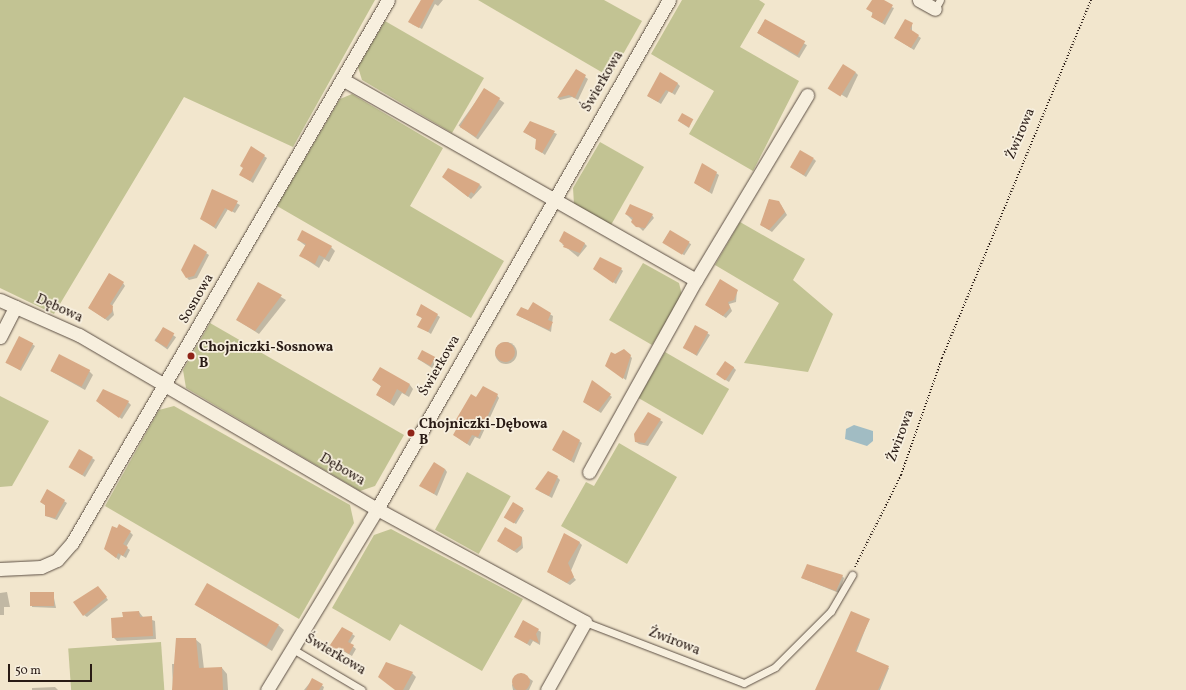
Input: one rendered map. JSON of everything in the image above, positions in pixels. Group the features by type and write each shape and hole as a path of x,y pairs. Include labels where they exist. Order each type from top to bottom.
{"street":[{"name":"Sosnowa","path":"0,568 41,567 57,560 72,543 166,386 388,0"},
{"name":"Świerkowa","path":"267,690 291,648 377,509 669,0"},
{"path":"918,0 937,5"},
{"path":"342,79 552,202 696,280"},
{"path":"589,472 696,280 807,95"},
{"name":"Dębowa","path":"0,300 79,335 377,509 585,622"},
{"name":"Dębowa","path":"0,337 15,307"},
{"path":"547,690 585,622"}],"lane":[{"name":"Żwirowa","path":"585,622 744,683 775,668 831,611 852,575"},
{"name":"Świerkowa","path":"291,648 362,690"}],"path":[{"name":"Żwirowa","path":"852,575 901,475 942,358 1091,0"}],"green space":[{"path":"0,0 375,0 293,147 184,97 54,314 0,288"},
{"path":"478,0 604,0 642,21 610,77"},
{"path":"682,0 759,0 765,4 740,47 799,81 753,171 689,134 714,91 651,54"},
{"path":"385,21 484,78 452,133 362,80 358,67"},
{"path":"352,94 443,148 410,206 504,261 471,318 277,206 340,99"},
{"path":"600,142 644,167 611,225 574,204 573,188"},
{"path":"740,222 805,259 793,280 833,314 808,372 744,363 779,303 715,265"},
{"path":"643,263 679,283 682,295 652,345 609,320"},
{"path":"210,323 404,435 375,486 360,491 186,388 183,370"},
{"path":"665,352 729,389 703,435 638,398"},
{"path":"0,396 49,421 12,486 0,487"},
{"path":"174,406 350,505 354,523 299,619 105,506 159,410"},
{"path":"619,443 677,477 627,564 561,526 586,482 594,486"},
{"path":"467,472 511,496 479,554 435,530"},
{"path":"391,529 523,599 482,671 400,624 390,641 332,608 374,535"},
{"path":"161,642 164,690 71,690 68,648"}],"water":[{"path":"854,425 873,431 873,441 867,446 845,439 846,429"}],"building":[{"path":"421,0 434,0 419,28 408,22"},
{"path":"872,0 884,0 893,5 882,23 871,17 873,13 866,9"},
{"path":"765,19 805,41 797,55 757,33"},
{"path":"905,19 913,23 910,29 919,35 911,48 894,38"},
{"path":"843,64 856,72 840,97 828,89"},
{"path":"576,69 586,75 575,98 569,95 557,98"},
{"path":"660,72 678,83 672,93 666,90 658,102 647,96"},
{"path":"484,88 500,98 476,137 460,127"},
{"path":"682,113 693,119 689,127 678,121"},
{"path":"530,121 555,131 542,153 535,149 536,139 523,132"},
{"path":"251,146 265,155 250,181 239,175 243,168 240,166"},
{"path":"800,150 814,158 804,175 790,167"},
{"path":"702,163 717,172 709,192 694,183"},
{"path":"448,168 480,184 474,194 471,192 468,197 442,177"},
{"path":"212,189 238,201 232,212 225,208 214,227 200,219"},
{"path":"769,199 779,201 785,212 769,230 760,225"},
{"path":"630,204 653,214 645,228 636,227 631,222 633,218 625,214"},
{"path":"302,230 332,246 325,258 319,255 315,264 299,256 306,244 297,240"},
{"path":"670,230 690,242 682,255 662,243"},
{"path":"564,231 585,243 580,253 563,247 564,245 559,241"},
{"path":"194,244 207,252 194,276 186,278 181,270"},
{"path":"600,257 622,268 613,283 593,269"},
{"path":"109,273 124,282 110,304 113,306 112,312 105,319 88,308"},
{"path":"720,279 738,290 734,300 728,302 730,308 723,316 705,305"},
{"path":"258,282 282,295 255,331 236,320"},
{"path":"533,302 551,313 548,320 553,322 549,330 516,315 521,307 528,310"},
{"path":"421,304 438,314 428,332 417,327 422,318 416,315"},
{"path":"695,325 708,332 696,355 683,348"},
{"path":"163,327 174,333 167,347 155,341"},
{"path":"19,336 33,343 20,370 5,363"},
{"path":"505,342 512,345 515,352 512,359 505,362 498,359 495,352 498,345"},
{"path":"624,349 631,355 623,379 605,366 611,352 615,354"},
{"path":"422,350 435,357 431,366 417,359"},
{"path":"59,354 90,370 82,387 50,371"},
{"path":"725,361 734,367 725,380 716,374"},
{"path":"380,367 410,384 405,394 397,389 390,403 376,395 381,386 372,380"},
{"path":"592,380 611,394 598,411 583,402"},
{"path":"483,386 498,394 478,437 472,435 467,444 453,435 458,426 454,423 471,394 476,397"},
{"path":"103,389 129,401 119,418 96,401"},
{"path":"648,412 661,419 645,443 635,442 634,434"},
{"path":"563,430 580,440 571,461 552,450"},
{"path":"79,449 93,457 82,475 68,467"},
{"path":"434,462 445,469 434,494 419,486"},
{"path":"548,471 558,476 549,496 535,489"},
{"path":"47,489 65,500 55,518 45,516 45,505 40,502"},
{"path":"513,502 523,508 514,524 504,517"},
{"path":"119,524 131,531 123,544 128,547 123,556 118,553 116,558 104,549 112,526 117,528"},
{"path":"505,527 522,537 521,545 514,551 497,541"},
{"path":"564,533 580,542 568,563 574,577 567,583 547,572"},
{"path":"807,564 843,575 836,591 801,578"},
{"path":"207,583 279,624 266,646 194,605"},
{"path":"98,586 107,597 83,616 73,602"},
{"path":"30,592 54,592 54,606 30,606"},
{"path":"139,611 140,617 152,616 153,636 112,638 111,618 123,617 122,612"},
{"path":"851,611 870,619 855,651 889,666 878,690 815,690"},
{"path":"523,620 539,629 536,634 539,643 530,639 527,644 514,637"},
{"path":"342,627 353,633 348,642 354,645 349,654 341,649 338,654 328,648"},
{"path":"176,638 196,638 199,668 222,667 223,690 172,690"},
{"path":"386,662 413,672 403,690 395,690 378,677"},
{"path":"521,673 527,676 530,682 527,688 521,691 515,688 512,682 515,676"},
{"path":"312,678 323,684 319,690 306,690"}],"place":[{"name":"Chojniczki-Sosnowa B","path":"191,356"},
{"name":"Chojniczki-Dębowa B","path":"411,433"}]}
